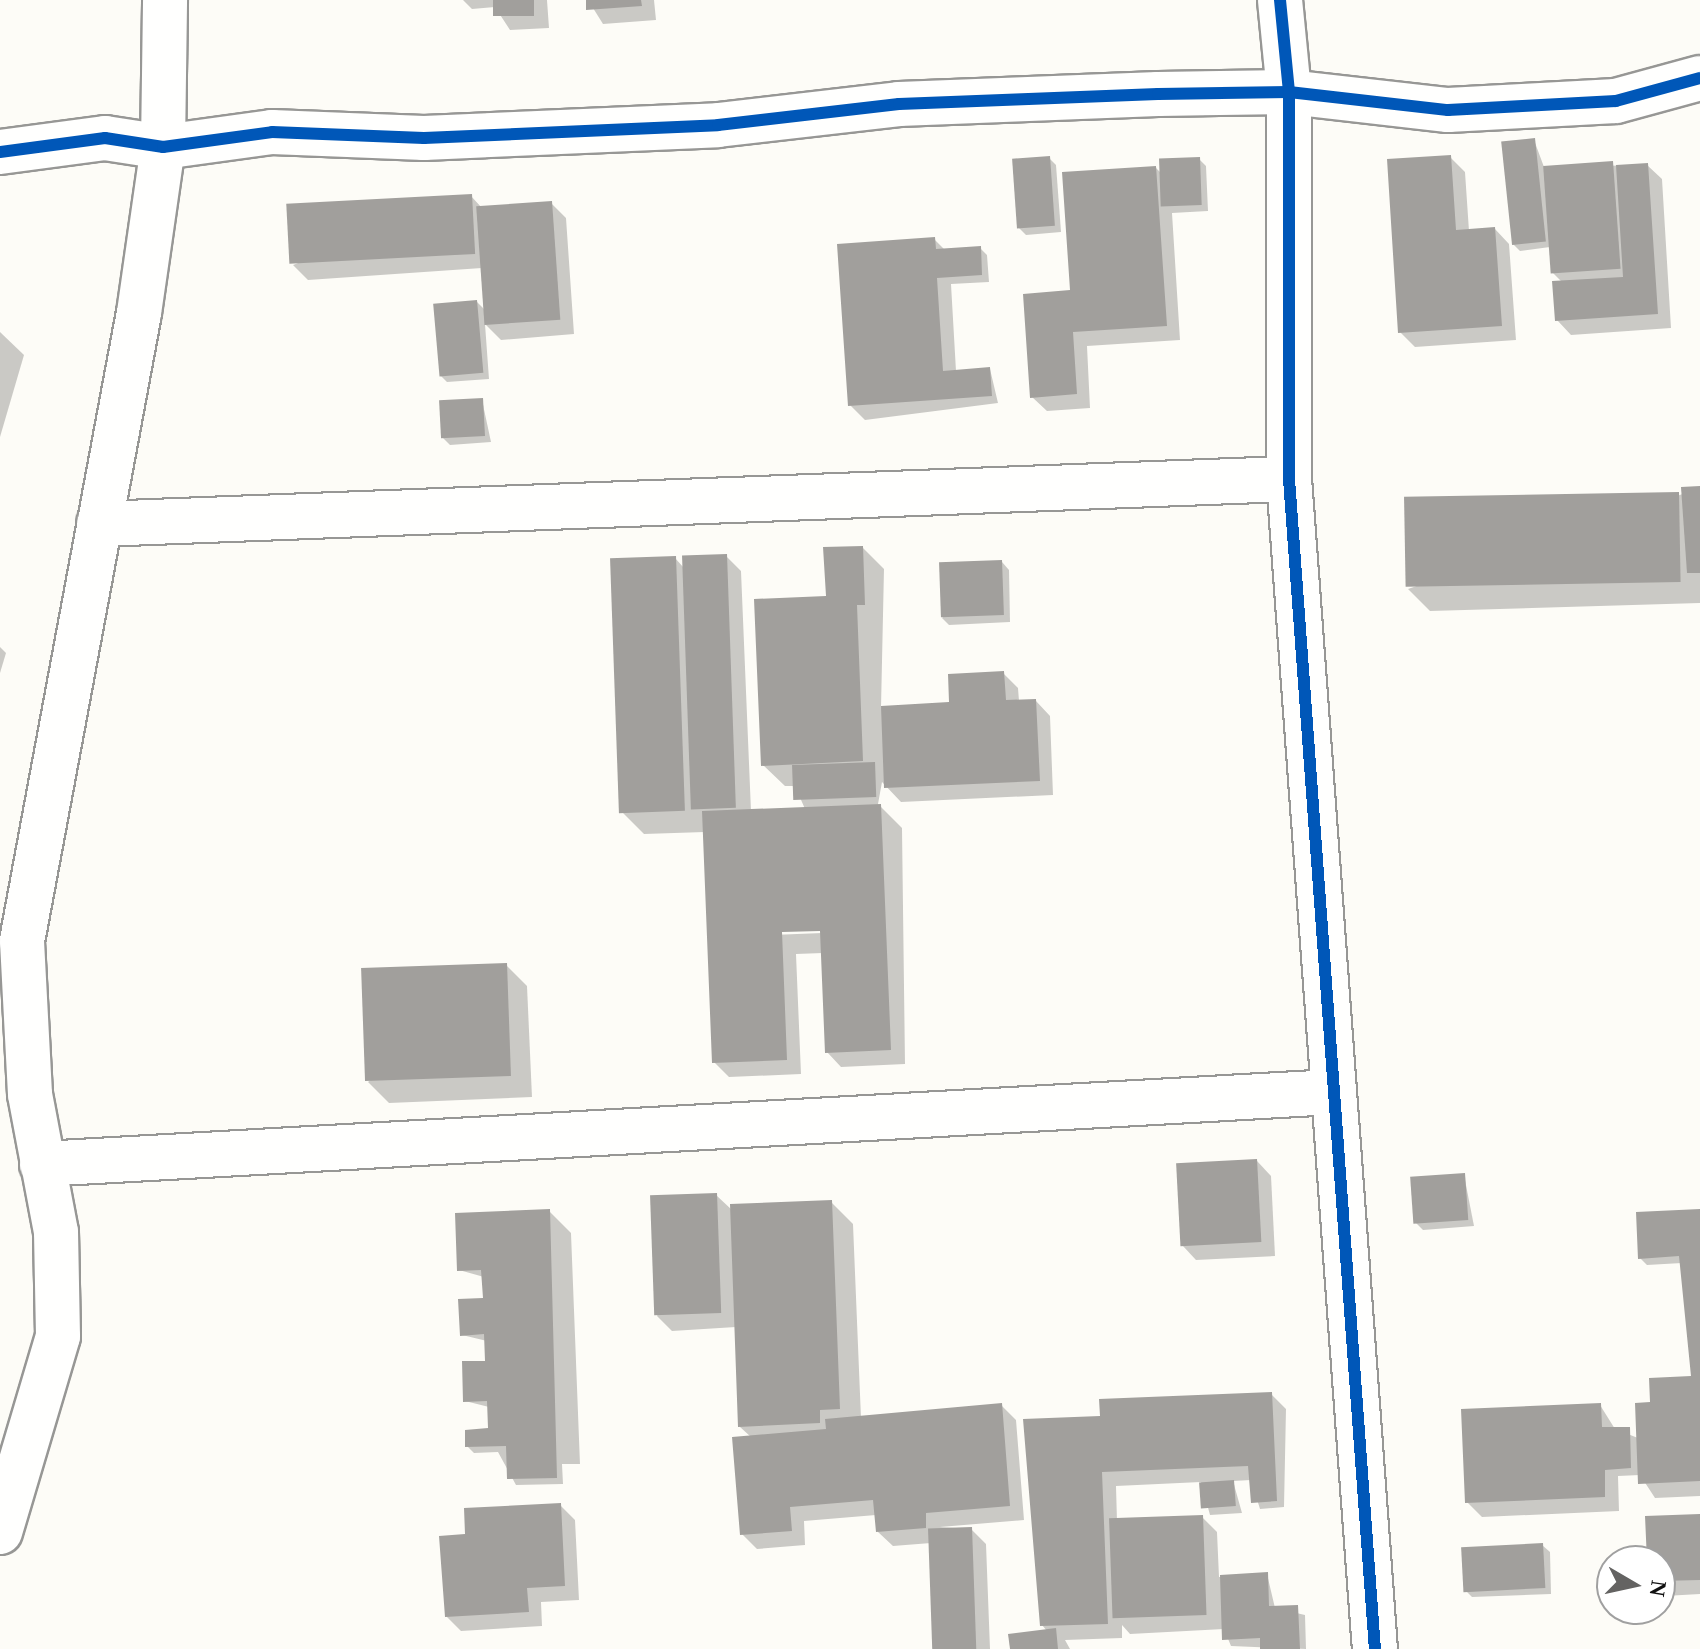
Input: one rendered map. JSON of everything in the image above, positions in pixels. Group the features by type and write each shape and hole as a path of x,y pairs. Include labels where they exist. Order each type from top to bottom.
{"street":[{"path":"0,1532 58,1336 56,1232 30,1094 22,941 99,524 163,147 165,0"},
{"path":"1280,0 1289,92 1289,479 1375,1649"},
{"path":"0,152 105,138 163,147 241,134 424,138 718,125 899,104 1289,92 1448,110 1616,101 1700,78"},
{"path":"99,524 1289,479"},
{"path":"42,1164 1334,1092"}],"building":[{"path":"493,0 534,0 534,16 493,16"},
{"path":"586,0 641,0 642,6 586,10"},
{"path":"1535,138 1546,241 1512,245 1501,142"},
{"path":"1451,155 1456,230 1495,227 1502,326 1398,333 1387,159"},
{"path":"1050,156 1055,226 1017,228 1012,159"},
{"path":"1200,157 1202,205 1161,206 1159,158"},
{"path":"1613,161 1621,269 1551,274 1543,166"},
{"path":"1648,163 1658,314 1555,321 1552,281 1623,277 1616,165"},
{"path":"1156,166 1167,326 1073,332 1077,394 1030,398 1023,294 1070,290 1062,172"},
{"path":"472,194 475,254 289,264 286,204"},
{"path":"552,201 560,320 484,325 476,206"},
{"path":"935,237 936,249 981,246 982,275 937,278 943,371 990,367 992,396 848,406 837,244"},
{"path":"477,300 483,373 440,377 433,304"},
{"path":"483,398 485,436 441,438 439,400"},
{"path":"1700,486 1700,573 1687,573 1681,487"},
{"path":"1679,492 1681,582 1406,587 1404,497"},
{"path":"863,546 865,605 857,605 863,761 761,766 754,599 826,596 823,547"},
{"path":"727,554 736,808 691,809 682,556"},
{"path":"676,556 685,811 619,813 610,558"},
{"path":"1002,560 1004,615 941,617 939,562"},
{"path":"1004,671 1006,700 1036,699 1040,781 884,788 881,706 949,702 948,674"},
{"path":"875,762 876,797 793,800 792,765"},
{"path":"881,804 891,1050 825,1053 820,931 782,932 787,1060 712,1063 702,811"},
{"path":"507,963 511,1076 365,1081 361,968"},
{"path":"1257,1159 1261,1242 1180,1246 1176,1163"},
{"path":"1465,1173 1468,1220 1413,1224 1410,1177"},
{"path":"717,1193 721,1313 654,1315 650,1195"},
{"path":"832,1200 840,1409 820,1410 820,1423 738,1427 730,1204"},
{"path":"550,1209 557,1478 507,1479 506,1446 465,1447 465,1430 488,1428 487,1401 463,1402 462,1361 485,1361 484,1334 460,1336 458,1299 483,1298 481,1270 457,1271 455,1213"},
{"path":"1700,1209 1700,1481 1638,1484 1635,1403 1650,1402 1649,1378 1691,1376 1679,1256 1638,1259 1636,1212"},
{"path":"1272,1392 1277,1501 1251,1503 1248,1466 1102,1472 1108,1624 1040,1626 1023,1419 1100,1416 1099,1399"},
{"path":"1002,1403 1010,1506 926,1513 926,1528 876,1532 873,1500 790,1507 792,1531 740,1535 732,1437 826,1429 825,1419"},
{"path":"1601,1403 1602,1427 1630,1427 1631,1468 1605,1470 1605,1497 1465,1503 1461,1409"},
{"path":"1234,1480 1236,1506 1201,1508 1199,1482"},
{"path":"561,1503 565,1586 527,1588 529,1612 445,1617 439,1536 465,1534 464,1508"},
{"path":"1700,1514 1700,1580 1676,1581 1676,1545 1646,1545 1645,1516"},
{"path":"1203,1515 1206,1615 1113,1618 1109,1518"},
{"path":"972,1527 976,1649 932,1649 928,1529"},
{"path":"1543,1543 1545,1588 1463,1592 1461,1547"},
{"path":"1268,1572 1269,1606 1298,1605 1300,1649 1260,1649 1260,1638 1222,1640 1220,1575"},
{"path":"1056,1628 1058,1649 1010,1649 1008,1634"}],"cycle path":[{"path":"1280,0 1289,92 1289,479 1375,1649"},
{"path":"0,152 105,138 163,147 272,132 424,138 718,125 899,104 1158,94 1289,92 1448,110 1616,101 1700,78"}]}
